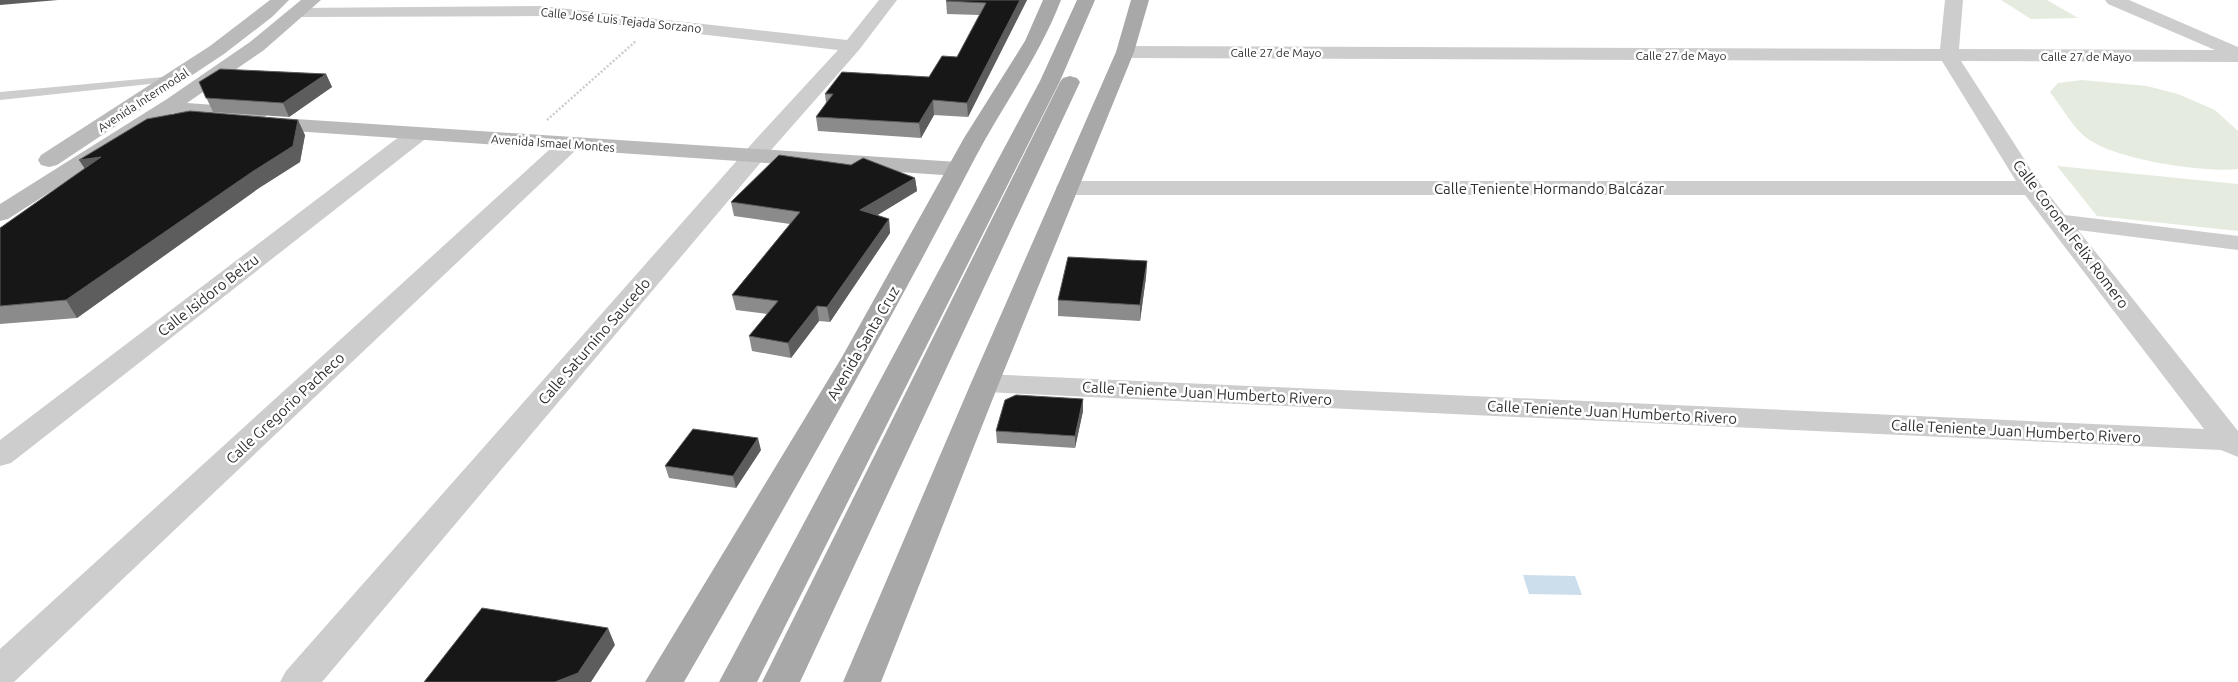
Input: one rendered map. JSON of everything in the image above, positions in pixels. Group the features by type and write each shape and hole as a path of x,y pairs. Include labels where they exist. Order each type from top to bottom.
{"main road":[{"name":"Avenida Santa Cruz","path":"664,682 840,384 929,226 961,163 1044,25 1052,0"},
{"path":"738,682 1050,81 1086,0"},
{"path":"782,682 1084,53 1104,0"},
{"path":"862,682 1066,188 1125,52 1140,0"}],"street":[{"name":"Avenida Intermodal","path":"33,170 217,50 280,0"},
{"name":"Calle Saturnino Saucedo","path":"299,682 759,150 852,46 888,0"},
{"path":"1949,56 1954,0"},
{"path":"2114,0 2238,55"},
{"name":"Avenida Intermodal","path":"0,214 174,103 257,46 306,6"},
{"name":"Calle José Luis Tejada Sorzano","path":"306,6 541,12 852,46"},
{"name":"Calle 27 de Mayo","path":"1125,52 1949,56 2238,55"},
{"name":"Calle Coronel Felix Romero","path":"1949,56 2032,188 2235,443"},
{"name":"Avenida Ismael Montes","path":"174,103 181,109 189,110 536,130 759,150 961,163"},
{"name":"Avenida Ismael Montes","path":"148,120 178,117 569,144 759,150"},
{"name":"Calle Isidoro Belzu","path":"0,456 416,134"},
{"name":"Calle Gregorio Pacheco","path":"0,672 569,144"},
{"name":"Calle Teniente Hormando Balcázar","path":"1066,188 2032,188"},
{"path":"2059,220 2238,243"},
{"name":"Calle Teniente Juan Humberto Rivero","path":"985,383 2235,443"}],"lane":[{"path":"0,96 174,79"}],"path":[{"path":"536,130 655,24"}],"shaded area":[{"path":"2001,0 2047,0 2078,18 2031,19"},
{"path":"2082,80 2147,86 2178,94 2215,110 2238,131 2238,169 2203,169 2157,162 2113,151 2095,144 2078,130 2050,92 2058,83"},
{"path":"2057,166 2238,184 2238,231 2097,216"}],"water":[{"path":"1523,575 1575,576 1582,595 1529,594"}],"building":[{"path":"947,0 1020,0 967,103 933,100 919,123 816,117 833,94 825,94 842,72 929,77 942,56 957,57 986,3"},
{"path":"220,69 326,74 283,103 206,98 199,82"},
{"path":"190,111 298,120 293,146 252,172 66,300 0,306 0,228 101,157 79,160 147,119"},
{"path":"779,155 851,165 863,158 915,178 860,210 889,219 827,307 817,306 788,343 749,336 778,301 732,295 800,212 731,202"},
{"path":"1068,257 1147,261 1140,305 1058,300"},
{"path":"1016,395 1083,399 1075,436 996,431 1005,400"},
{"path":"693,429 758,438 733,476 665,466"},
{"path":"482,608 608,628 578,673 555,682 424,682"}]}
